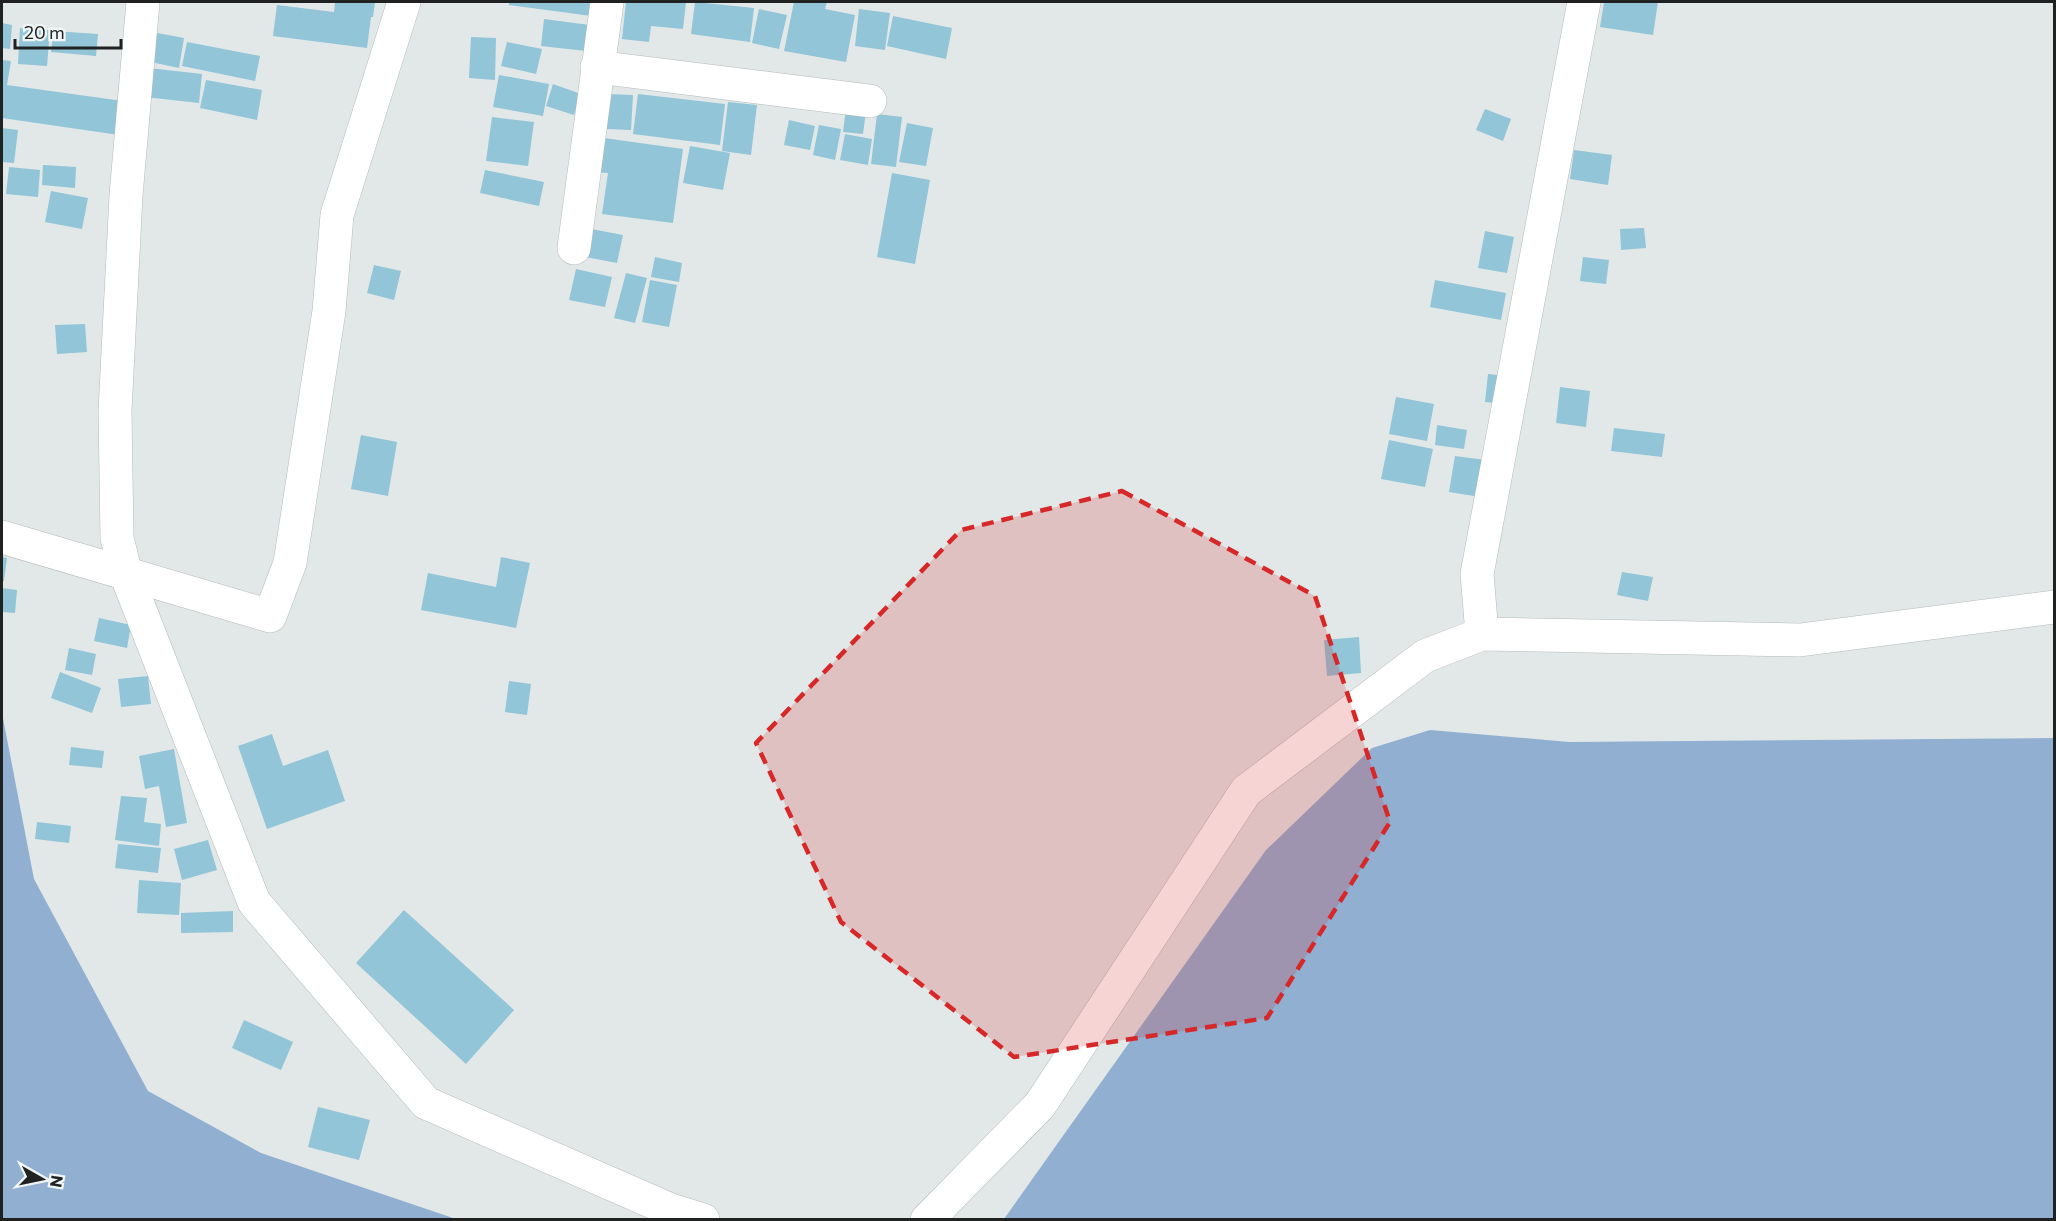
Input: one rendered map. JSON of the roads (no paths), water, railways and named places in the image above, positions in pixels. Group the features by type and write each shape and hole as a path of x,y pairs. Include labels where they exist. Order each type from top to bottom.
{"street":[{"path":"143,2 126,195 115,411 117,538 126,574 254,902 426,1103 671,1210 703,1220"},
{"path":"2,537 270,616 290,563 329,311 337,215 404,2"},
{"path":"574,248 607,2"},
{"path":"1482,634 1477,574 1584,2"},
{"path":"597,67 870,101"},
{"path":"927,1220 1040,1105 1246,790 1425,656 1482,634 1800,640 2055,607"}],"water":[{"path":"2,713 34,879 148,1091 261,1153 456,1219 2,1219"},
{"path":"1430,730 1569,742 2054,738 2054,1219 1004,1219 1266,850 1372,748"}]}
